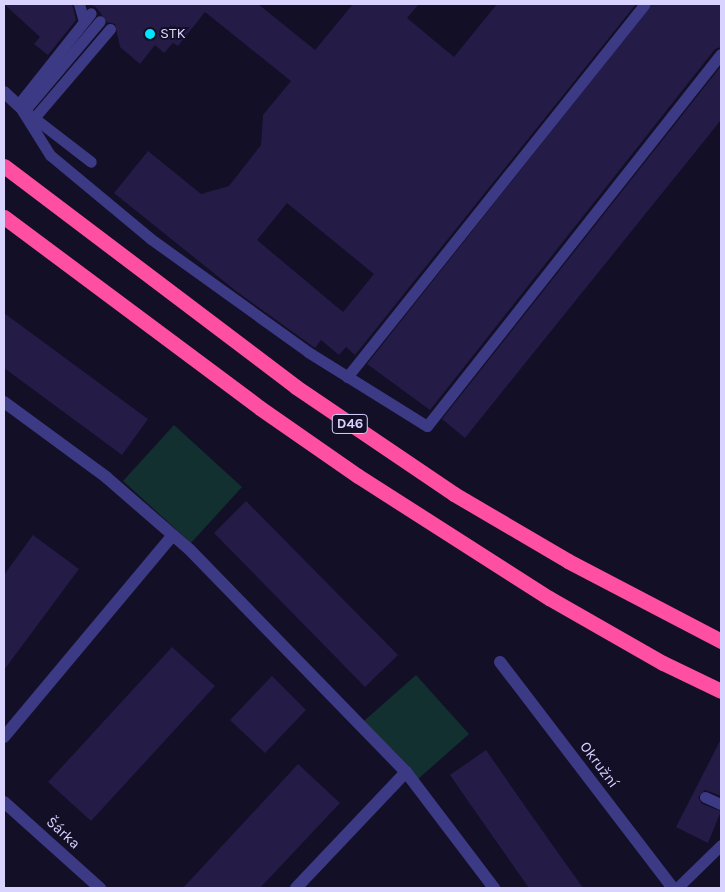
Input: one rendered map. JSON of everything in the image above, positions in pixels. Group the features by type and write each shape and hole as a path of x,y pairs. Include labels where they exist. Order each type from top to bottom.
{"highway":[{"name":"D46","path":"4,166 296,388 454,494 568,561 721,641"},
{"name":"D46","path":"4,217 260,408 358,476 549,598 664,663 721,691"}],"street":[{"path":"4,92 24,110"},
{"path":"4,402 106,477 173,535 406,772 494,888"},
{"path":"4,737 173,535"},
{"name":"Okružní","path":"500,662 673,888"},
{"path":"296,888 406,772"},
{"name":"Šárka","path":"4,802 100,888"}],"lane":[{"path":"24,110 92,19 79,4"},
{"path":"348,377 645,4"},
{"path":"24,110 110,29"},
{"path":"24,110 50,155 159,244 308,352 427,426 721,54"},
{"path":"24,110 91,162"},
{"path":"705,797 721,804"},
{"path":"677,888 721,845"}],"green space":[{"path":"174,425 242,487 191,543 123,481"},
{"path":"416,675 469,734 417,780 364,721"}],"building":[{"path":"4,4 72,4 76,20 48,55 34,44 40,37"},
{"path":"87,4 258,4 315,50 353,4 419,4 407,18 454,57 497,4 636,4 355,355 346,347 339,355 321,340 315,348 236,291 114,193 148,151 201,194 229,186 261,145 263,115 291,81 205,12 178,46 173,43 164,53 155,45 140,64 120,47 115,24 107,22 96,7","holes":["287,203 374,274 343,312 257,240"]},
{"path":"652,4 721,4 721,47 715,49 430,410 367,364"},
{"path":"721,66 721,120 465,438 442,419"},
{"path":"4,313 148,419 122,455 4,368"},
{"path":"246,501 398,655 365,687 214,533"},
{"path":"33,535 79,569 4,670 4,575"},
{"path":"172,647 215,686 91,821 48,782"},
{"path":"272,676 306,710 265,753 230,720"},
{"path":"721,739 721,796 705,790 698,797 702,804 721,811 708,843 676,827"},
{"path":"486,750 583,888 529,888 491,834 450,775"},
{"path":"298,764 340,803 260,888 183,888"}],"place":[{"name":"STK","path":"150,34"}]}
